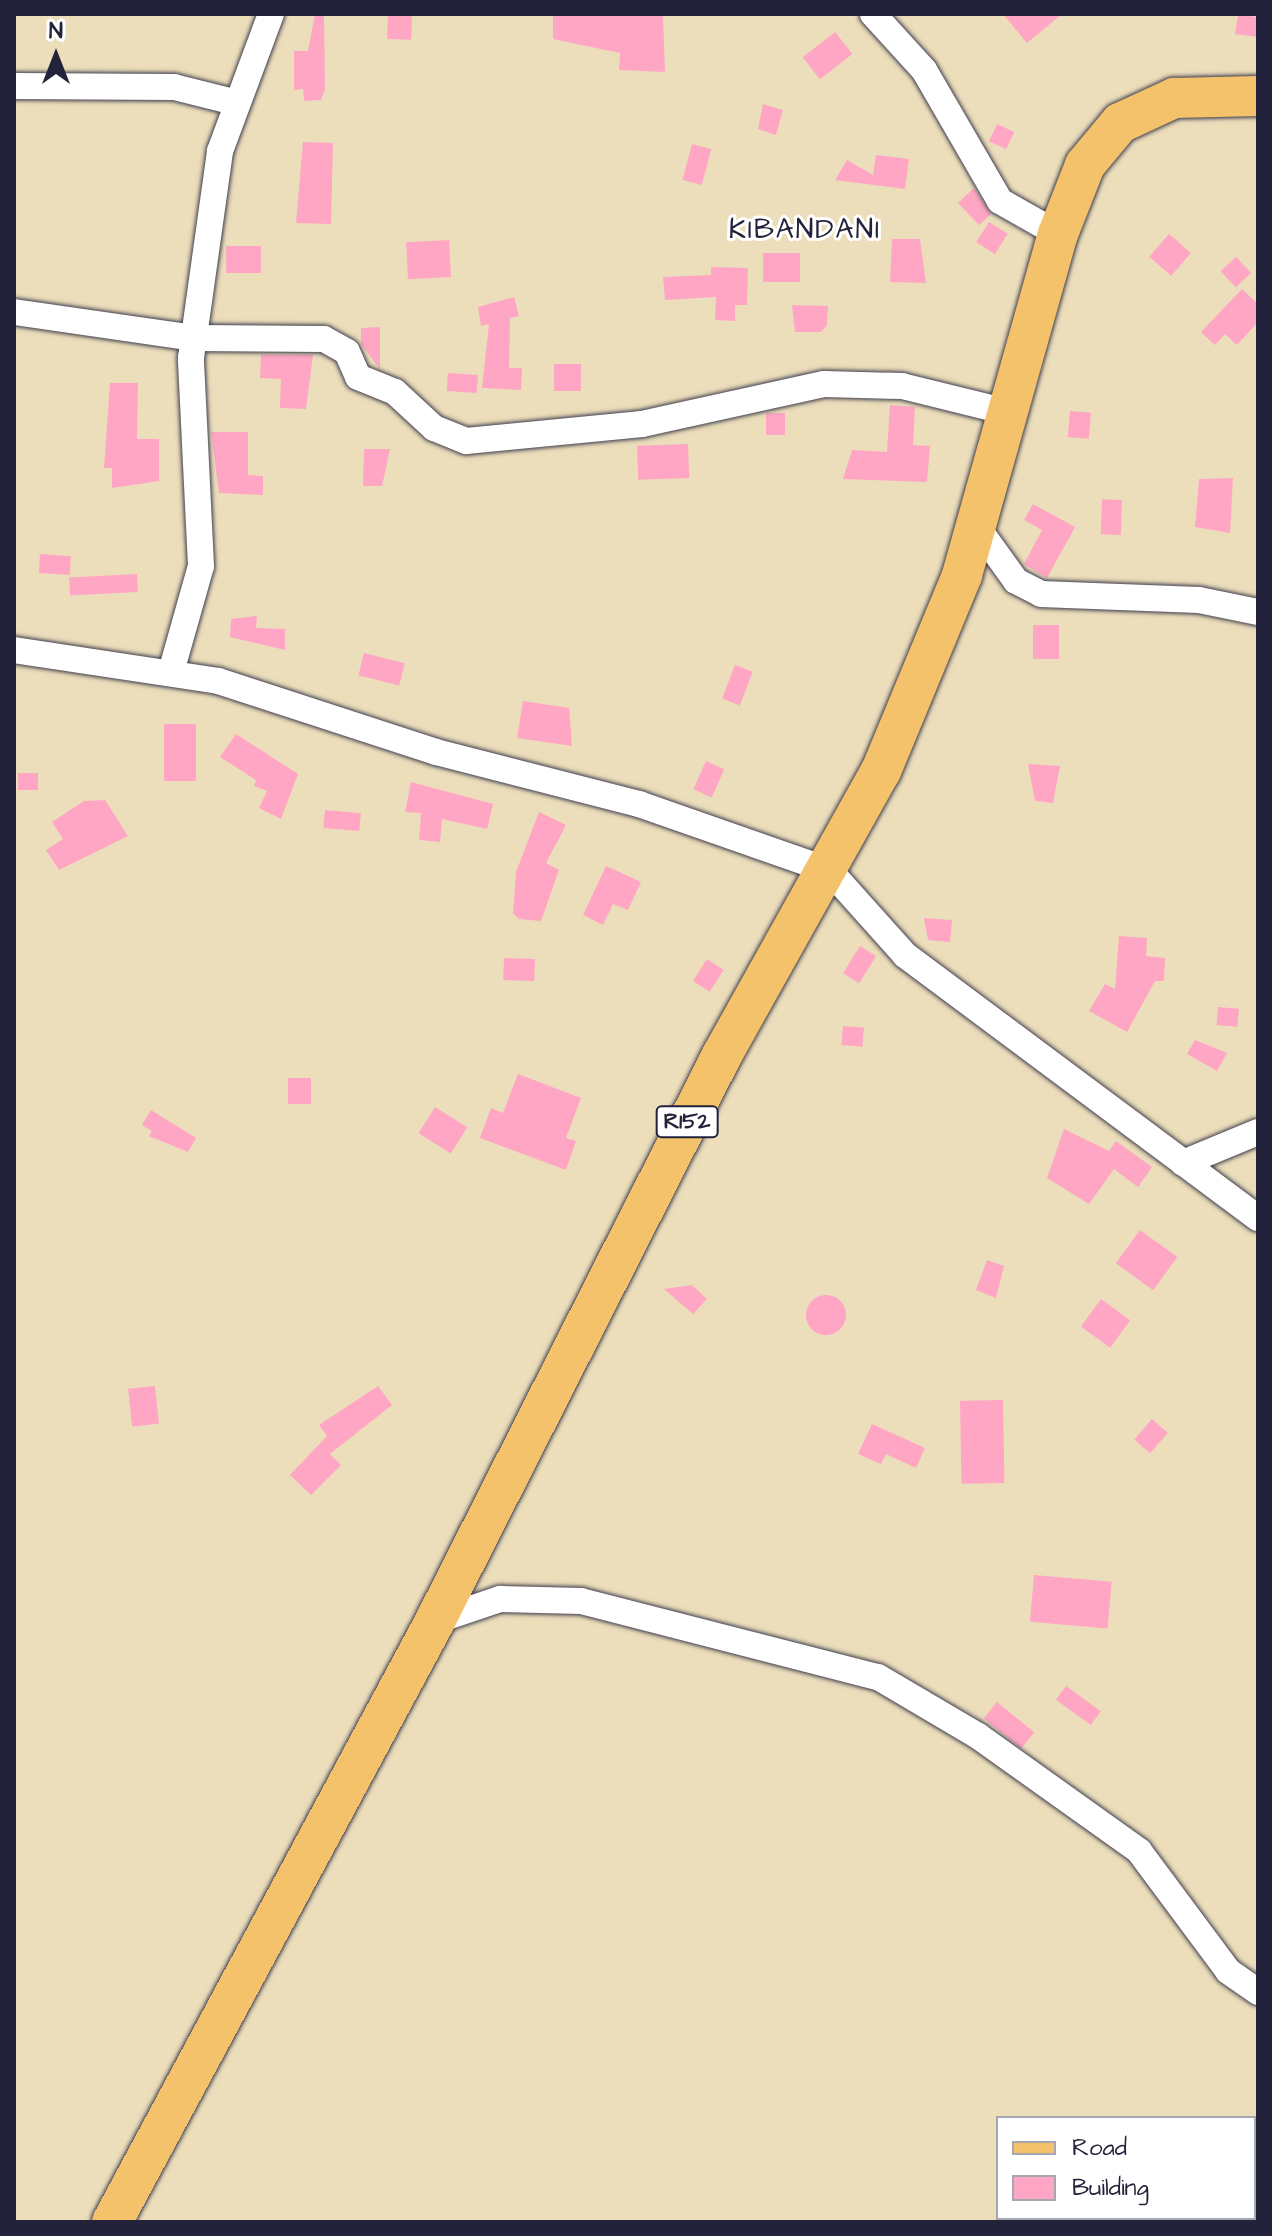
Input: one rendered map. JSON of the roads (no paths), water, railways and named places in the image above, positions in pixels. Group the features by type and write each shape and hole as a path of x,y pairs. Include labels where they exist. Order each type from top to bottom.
{"main road":[{"name":"R152","path":"112,2222 435,1621 722,1055 830,871 919,682 975,524 1004,411 1058,234 1085,165 1120,123 1174,98 1258,96"}],"street":[{"path":"171,672 201,566 190,384 220,151 234,102 271,14"},
{"path":"873,14 924,70 1000,201 1058,234"},
{"path":"14,86 174,87 234,102"},
{"path":"14,312 195,338 336,343 358,377 395,392 434,428 466,441 642,424 824,384 902,386 1004,411"},
{"path":"975,524 1016,581 1041,594 1199,600 1258,612"},
{"path":"14,650 171,672 639,804 830,871 905,955 1258,1218"},
{"path":"1183,1163 1258,1132"},
{"path":"435,1621 500,1599 581,1601 878,1677 978,1736 1139,1851 1228,1971 1258,1992"}],"district":[{"name":"KIBANDANI","path":"805,230"}]}
